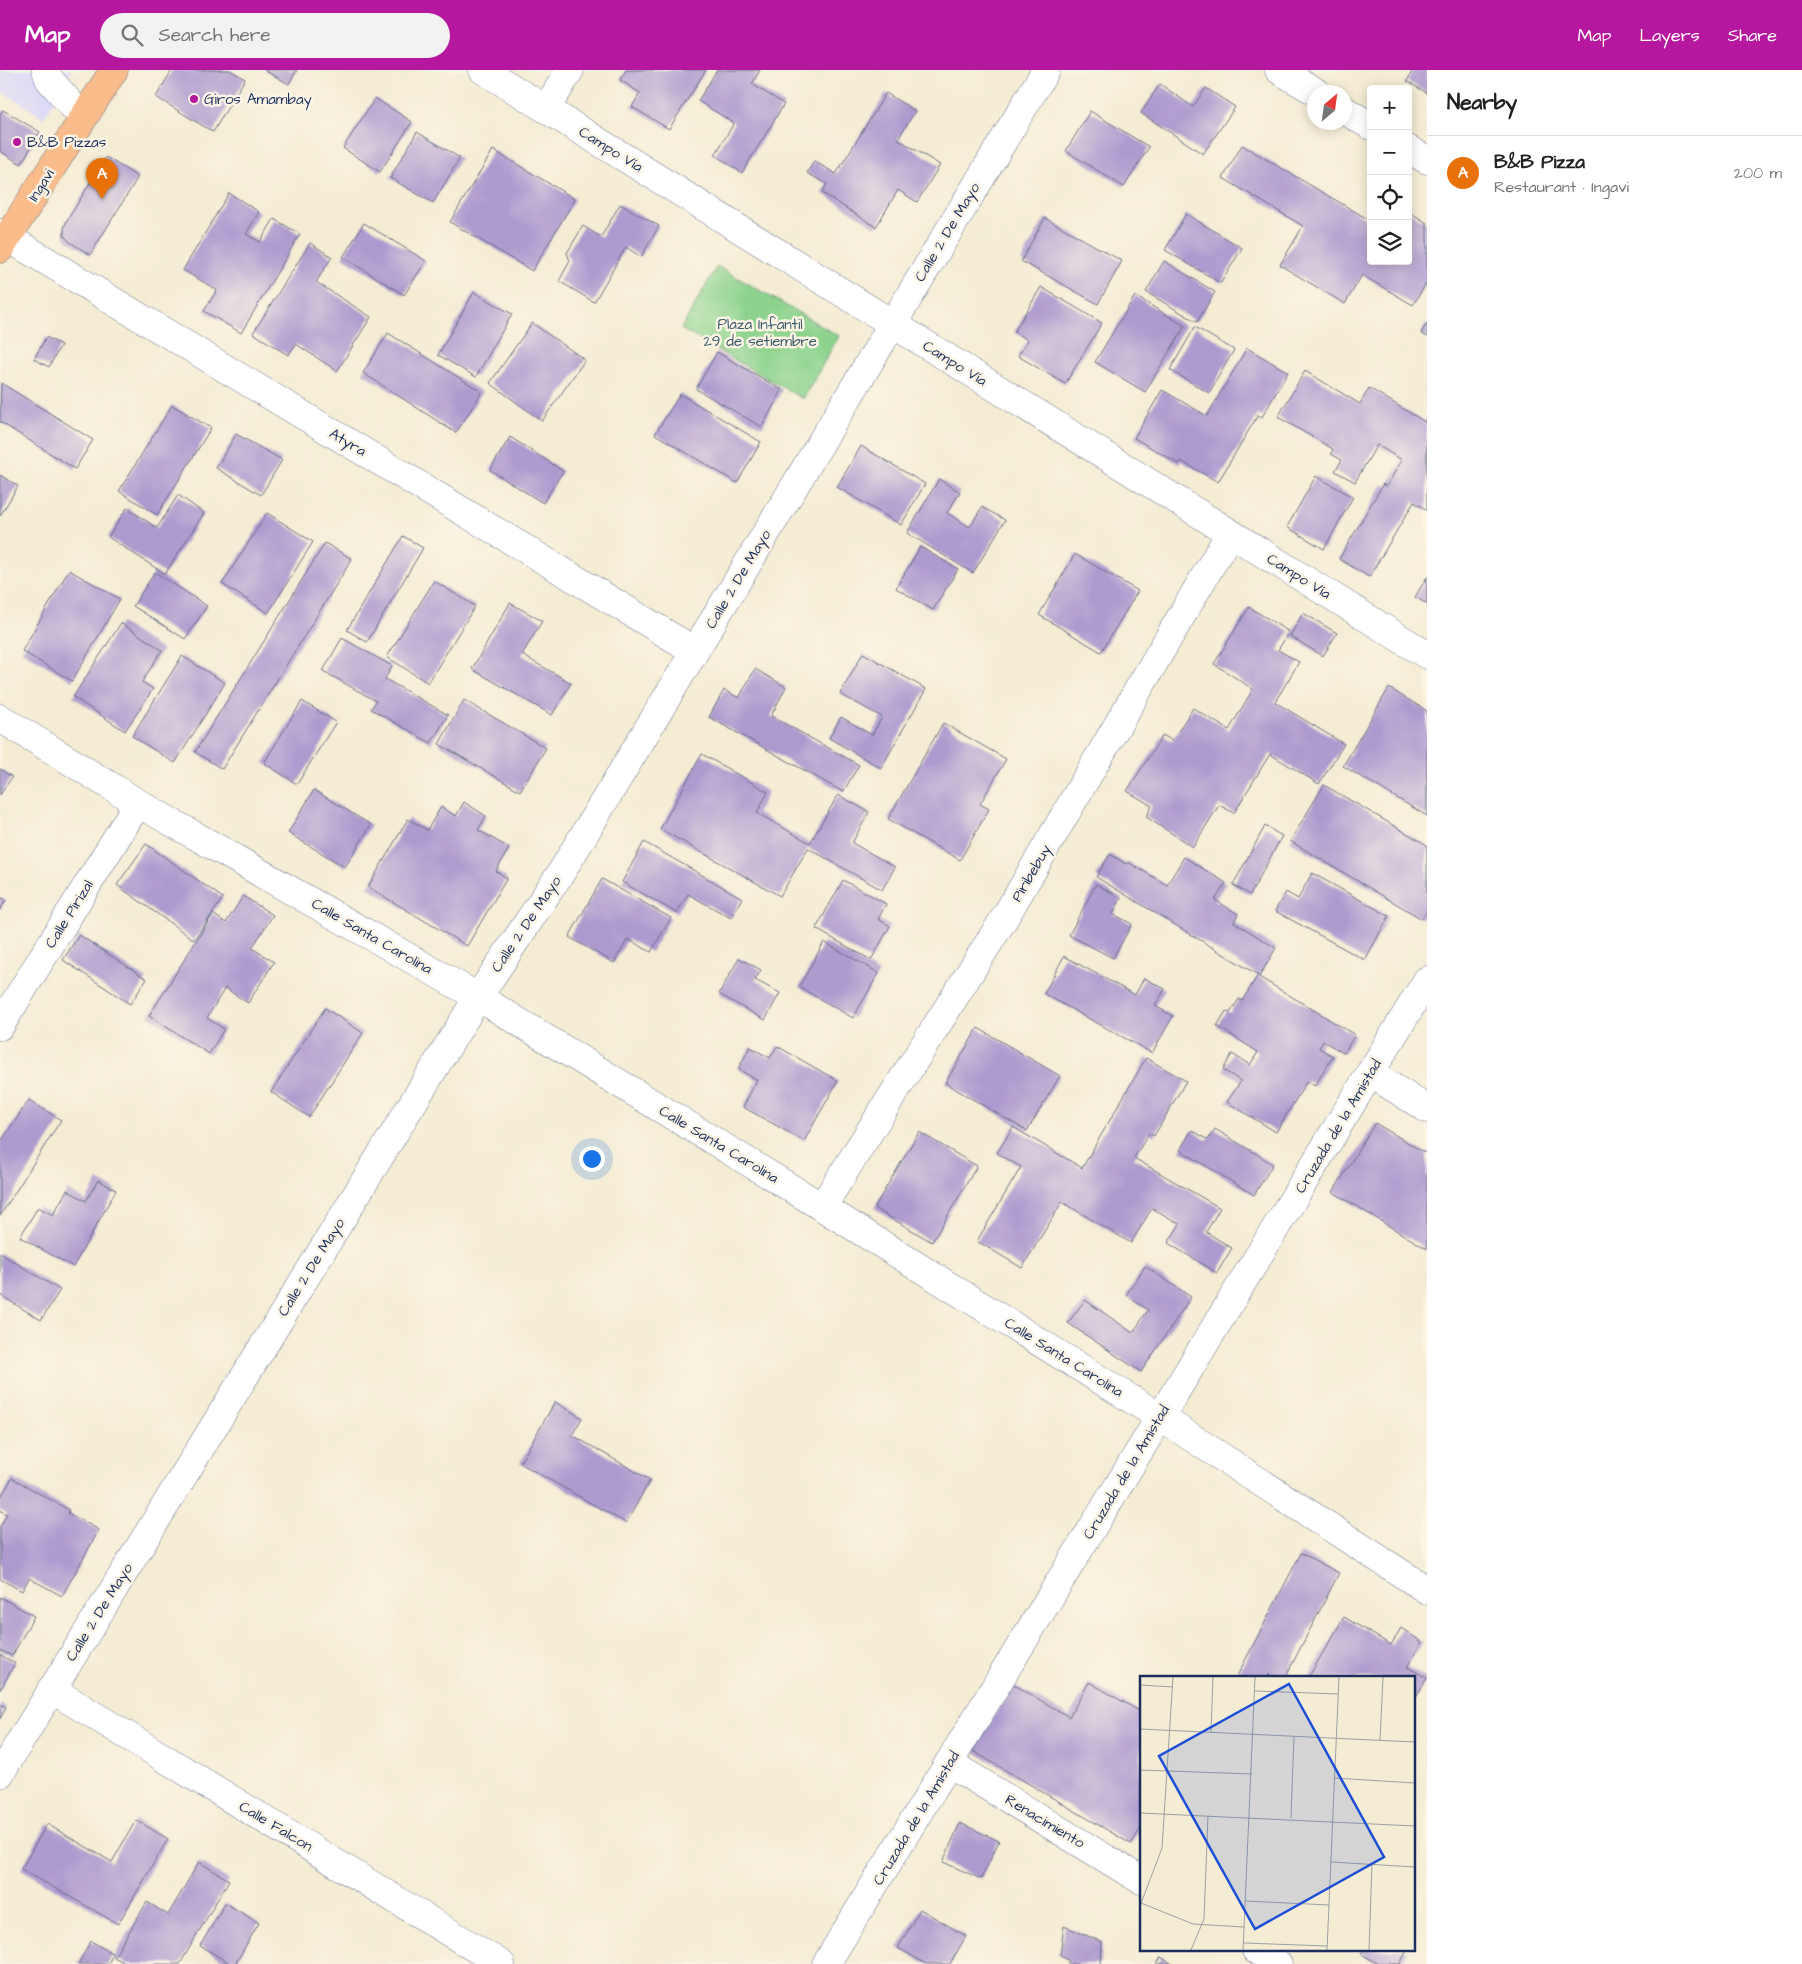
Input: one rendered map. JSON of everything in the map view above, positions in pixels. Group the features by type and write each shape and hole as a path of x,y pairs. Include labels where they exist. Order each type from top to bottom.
{"main road":[{"name":"Ingavi","path":"3,240 114,70"}],"street":[{"path":"46,70 49,79 83,118"},
{"name":"Campo Vía","path":"483,70 1427,656"},
{"path":"546,109 570,70"},
{"name":"Calle 2 De Mayo","path":"0,1774 478,997 562,871 891,323 1046,70"},
{"path":"1278,70 1307,87"},
{"path":"1352,115 1367,124"},
{"path":"1412,151 1427,160"},
{"name":"Atyra","path":"3,240 695,651"},
{"name":"Piribebuy","path":"822,1207 1005,918 1230,534"},
{"name":"Calle Santa Carolina","path":"0,718 138,803 478,997 822,1207 1160,1417 1427,1590"},
{"name":"Calle Pirizal","path":"0,1026 138,803"},
{"name":"Cruzada de la Amistad","path":"826,1964 1427,980"},
{"path":"1370,1073 1427,1109"},
{"name":"Calle Falcon","path":"51,1689 501,1964"},
{"name":"Renacimiento","path":"950,1763 1140,1879"},
{"path":"1259,1952 1278,1964"}],"shaded area":[{"path":"0,70 72,70 44,118 0,90"}],"green space":[{"name":"Plaza Infantil 29 de setiembre","path":"717,266 839,336 803,399 681,329"}],"building":[{"name":"Giros Amambay","path":"172,70 230,70 245,79 213,132 156,97"},
{"path":"264,70 297,70 289,84"},
{"path":"626,70 706,70 669,129 632,107 640,93 620,80"},
{"path":"717,70 760,70 752,84 784,104 742,173 715,155 734,123 698,101"},
{"path":"1413,70 1427,70 1427,93 1407,81"},
{"path":"1160,84 1193,107 1206,88 1235,107 1203,154 1141,113"},
{"path":"886,93 915,111 898,139 940,165 917,202 898,190 876,227 822,193 827,184 807,173 814,161 836,174"},
{"path":"375,98 412,122 380,172 343,148"},
{"name":"B&B Pizzas","path":"3,110 40,132 21,164 0,151 0,115"},
{"path":"1090,111 1149,147 1124,187 1066,151"},
{"path":"417,132 460,158 433,203 390,178"},
{"path":"1242,145 1367,219 1367,265 1412,265 1412,214 1427,223 1427,282 1413,305 1362,275 1345,304 1280,265 1303,226 1223,178"},
{"path":"493,150 575,199 532,271 450,222"},
{"path":"106,157 138,177 90,255 64,236 64,228"},
{"path":"229,193 259,212 246,234 260,242 274,219 300,234 241,333 204,311 217,290 183,270"},
{"path":"620,204 659,226 641,257 626,247 594,302 559,281 570,261 567,253 583,226 601,237"},
{"path":"1186,214 1242,248 1221,283 1165,250"},
{"path":"1045,218 1122,261 1098,304 1021,261"},
{"path":"364,223 426,261 404,295 343,257"},
{"path":"310,243 332,257 316,282 371,317 337,371 296,344 288,355 253,333"},
{"path":"1164,261 1215,292 1197,322 1146,292"},
{"path":"1041,287 1102,323 1065,384 1018,356 1028,340 1014,332"},
{"path":"474,292 512,314 476,377 438,355"},
{"path":"1135,296 1185,326 1145,392 1095,362"},
{"path":"532,323 585,360 542,421 490,383"},
{"path":"1427,323 1427,337 1421,333"},
{"path":"1195,327 1234,350 1209,393 1170,370"},
{"path":"388,333 482,392 456,433 363,373"},
{"path":"46,337 61,345 49,367 34,359"},
{"path":"1247,348 1288,372 1262,417 1258,415 1218,482 1181,461 1179,464 1134,438 1162,390 1207,416"},
{"path":"717,352 782,390 762,427 696,389"},
{"path":"1305,371 1360,404 1369,388 1425,422 1427,417 1427,510 1414,502 1369,577 1339,559 1383,484 1386,487 1402,460 1377,445 1355,482 1335,471 1342,460 1331,454 1333,449 1278,417"},
{"path":"1,383 93,440 75,469 0,422"},
{"path":"680,394 761,442 737,483 655,434"},
{"path":"172,405 211,428 157,515 119,491"},
{"path":"236,434 282,460 261,495 216,468"},
{"path":"510,437 563,471 543,503 490,470"},
{"path":"861,446 925,484 901,525 837,487"},
{"path":"0,475 18,486 0,516"},
{"path":"1316,476 1353,497 1324,549 1287,527"},
{"path":"939,479 960,492 947,513 970,527 982,507 1005,520 973,573 907,533"},
{"path":"178,495 204,513 165,574 108,537 127,508 157,528"},
{"path":"267,513 313,542 268,613 222,584"},
{"path":"403,536 423,548 367,642 347,630"},
{"path":"325,543 352,559 222,769 195,752"},
{"path":"920,547 958,569 933,610 896,588"},
{"path":"1075,554 1138,591 1101,652 1039,615"},
{"path":"69,570 120,599 72,681 22,651"},
{"path":"155,572 207,606 185,639 133,606"},
{"path":"1427,577 1427,604 1415,597"},
{"path":"434,581 475,606 428,683 387,657"},
{"path":"510,603 542,621 522,655 571,683 552,715 472,669"},
{"path":"1249,607 1289,632 1278,650 1299,662 1275,702 1344,744 1319,784 1270,754 1234,813 1219,805 1193,847 1146,817 1152,806 1127,791 1163,735 1172,741 1193,708 1229,730 1253,689 1214,664"},
{"path":"1303,613 1337,633 1323,656 1290,636"},
{"path":"121,623 162,650 142,682 153,689 125,731 73,697"},
{"path":"342,638 392,666 385,679 448,715 431,743 371,709 376,701 323,671"},
{"path":"863,653 926,689 881,768 829,738 841,717 872,735 882,717 840,694"},
{"path":"182,656 225,683 175,763 132,736"},
{"path":"755,669 786,687 771,716 859,765 843,792 709,717 724,690 739,698"},
{"path":"1389,688 1427,711 1427,816 1343,766"},
{"path":"464,700 546,748 520,791 439,744"},
{"path":"302,701 336,722 297,784 264,763"},
{"path":"943,723 1006,759 980,804 989,809 960,860 888,819"},
{"path":"702,754 768,792 757,813 810,843 838,795 869,812 852,843 895,867 882,890 808,848 780,896 660,829"},
{"path":"0,769 12,777 0,795"},
{"path":"1324,785 1427,845 1427,911 1422,919 1290,841"},
{"path":"314,790 371,825 345,867 288,833"},
{"path":"464,802 486,816 478,830 509,848 496,871 507,878 467,946 368,887 408,819 427,830 441,807 456,816"},
{"path":"1265,826 1282,836 1250,895 1233,885"},
{"path":"644,842 742,898 731,918 688,894 677,913 622,882"},
{"path":"146,844 223,898 194,940 117,885"},
{"path":"1110,854 1126,864 1128,862 1167,885 1184,857 1226,883 1215,900 1238,914 1234,922 1276,948 1259,977 1355,1035 1344,1053 1323,1041 1319,1048 1333,1056 1315,1086 1307,1081 1276,1132 1227,1102 1241,1081 1223,1070 1232,1054 1250,1065 1258,1052 1217,1026 1226,1011 1230,1013 1239,999 1242,1001 1258,975 1096,877"},
{"path":"1312,873 1389,916 1365,960 1275,911 1286,892 1298,899"},
{"path":"602,879 671,918 651,952 628,939 614,963 569,937"},
{"path":"843,880 886,904 878,919 890,926 871,960 816,929"},
{"path":"1096,884 1121,898 1113,914 1132,924 1113,958 1069,935"},
{"path":"243,896 273,915 252,948 274,962 248,1003 225,988 207,1018 224,1029 209,1054 149,1016 213,914 226,923"},
{"path":"0,897 6,900 0,910"},
{"path":"79,935 147,979 130,1004 63,960"},
{"path":"824,942 879,973 853,1018 799,987"},
{"path":"1064,956 1135,995 1144,978 1165,989 1155,1006 1173,1016 1152,1053 1044,994"},
{"path":"739,958 761,970 755,980 780,993 765,1020 719,994"},
{"path":"325,1008 363,1033 309,1117 271,1092"},
{"path":"978,1028 1060,1076 1027,1131 945,1083"},
{"path":"777,1046 838,1081 804,1141 743,1107 757,1080 738,1069 750,1047 770,1058"},
{"path":"1146,1058 1186,1081 1154,1136 1149,1133 1134,1158 1220,1208 1206,1232 1232,1248 1217,1273 1168,1243 1180,1224 1152,1208 1131,1243 1062,1202 1022,1268 977,1241 1021,1167 997,1153 1013,1127 1082,1168"},
{"path":"29,1100 61,1120 0,1216 0,1143"},
{"path":"1375,1123 1427,1154 1427,1249 1333,1192"},
{"path":"1215,1129 1273,1164 1254,1195 1180,1150 1192,1130 1208,1140"},
{"path":"919,1132 977,1166 932,1242 874,1208"},
{"path":"98,1180 116,1190 73,1267 20,1237 38,1207 53,1215 67,1190 86,1201"},
{"path":"0,1253 60,1290 41,1320 0,1295"},
{"path":"1145,1266 1191,1297 1141,1372 1068,1323 1085,1300 1133,1333 1148,1310 1126,1295"},
{"path":"555,1402 582,1418 572,1435 650,1480 626,1523 520,1463"},
{"path":"12,1478 69,1510 68,1513 99,1530 62,1596 29,1578 22,1591 0,1579 0,1527 7,1514 0,1510 0,1499"},
{"path":"1301,1553 1339,1573 1286,1676 1272,1676 1269,1674 1268,1676 1237,1676"},
{"path":"0,1597 34,1616 12,1656 0,1650"},
{"path":"1344,1617 1391,1645 1401,1628 1422,1642 1407,1667 1427,1678 1414,1700 1414,1676 1309,1676"},
{"path":"0,1655 15,1663 0,1690"},
{"path":"1089,1682 1140,1711 1140,1830 1131,1844 973,1751 1013,1684 1069,1717"},
{"path":"0,1704 6,1707 0,1719"},
{"path":"136,1820 168,1839 118,1924 21,1869 47,1824 112,1862"},
{"path":"960,1823 999,1841 981,1879 943,1862"},
{"path":"199,1862 229,1880 180,1964 127,1964 114,1957 147,1902 168,1915"},
{"path":"225,1903 259,1923 235,1964 231,1964 200,1946"},
{"path":"920,1909 966,1936 950,1964 926,1964 898,1948"},
{"path":"1064,1926 1102,1942 1101,1964 1067,1964 1069,1961 1060,1955"},
{"path":"91,1941 113,1954 108,1964 78,1964"},
{"path":"1362,1952 1406,1952 1400,1964 1379,1964 1361,1954"},
{"path":"1161,1957 1172,1964 1157,1964"}],"place":[{"name":"Giros Amambay","path":"194,99"},
{"name":"B&B Pizzas","path":"17,142"},
{"name":"B&B Pizza","path":"102,199"}]}
